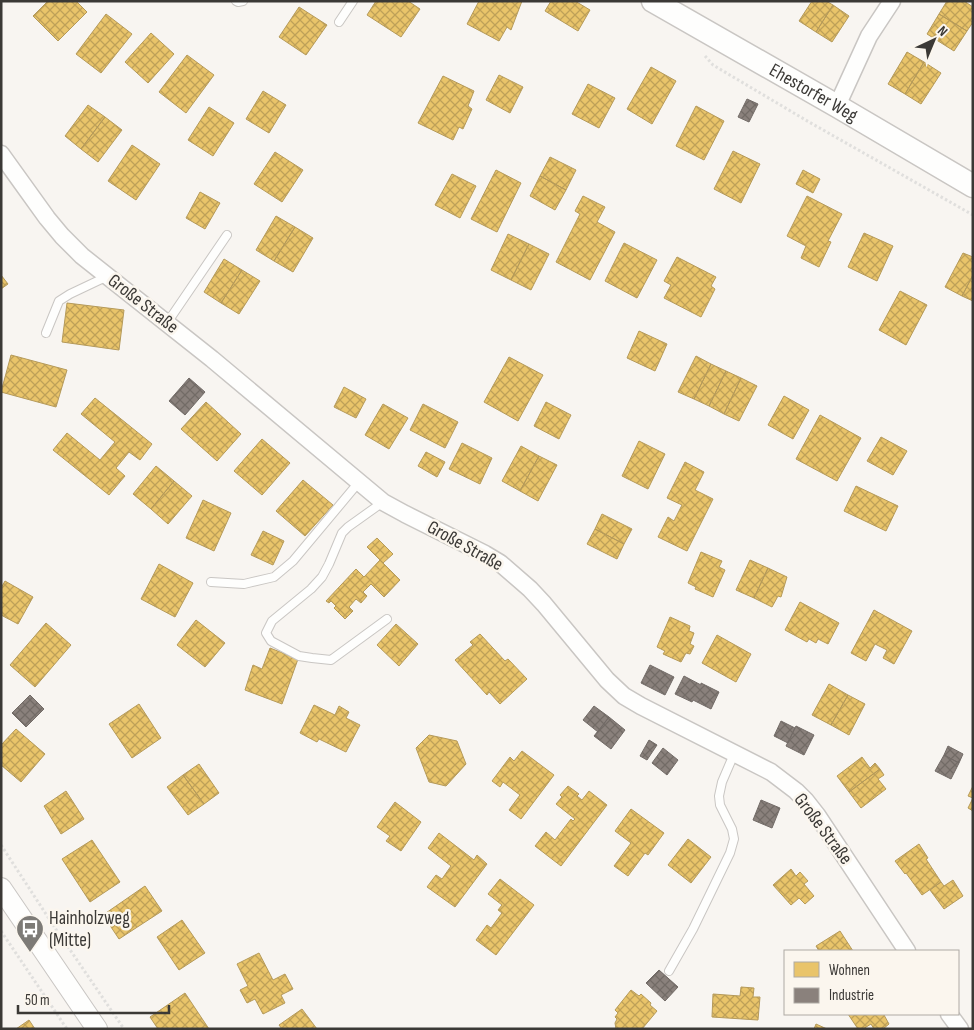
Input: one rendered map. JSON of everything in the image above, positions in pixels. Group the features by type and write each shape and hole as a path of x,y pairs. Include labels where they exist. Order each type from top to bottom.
{"main road":[{"name":"Ehestorfer Weg","path":"653,1 973,186"}],"street":[{"path":"837,106 869,36 892,1"},
{"name":"Große Straße","path":"1,154 47,218 82,256 212,359 383,502 500,563 540,599 607,680 624,696 771,772 796,791 806,801 833,838 906,950"},
{"path":"2,892 98,1029"},
{"path":"950,1015 960,1029"}],"lane":[{"path":"236,1 243,1"},
{"path":"339,22 353,1"},
{"path":"167,323 227,235"},
{"path":"46,333 59,301 108,276"},
{"path":"212,582 244,584 274,577 293,561 359,482"},
{"path":"383,502 342,533 322,578 272,620 266,633 271,641 299,656 331,660 386,619"},
{"path":"669,971 693,929 730,852 734,839 732,829 720,806 719,796 722,782 734,754"}],"path":[{"path":"713,65 973,216"},
{"path":"1,845 124,1029"},
{"path":"1,931 67,1029"}],"building: Wohnen":[{"path":"48,1 76,1 87,12 58,41 33,16"},
{"path":"376,1 408,1 420,9 401,37 367,15"},
{"path":"479,1 522,1 511,30 507,27 499,41 467,24"},
{"path":"551,1 575,1 590,10 578,31 545,11"},
{"path":"812,1 826,1 833,5 816,32 799,21"},
{"path":"947,1 964,1 973,7 973,22 967,31 939,14"},
{"path":"833,5 849,16 832,42 816,32"},
{"path":"299,7 327,25 306,55 279,37"},
{"path":"106,14 132,34 101,73 76,54"},
{"path":"939,14 967,31 954,51 927,34"},
{"path":"151,33 174,54 148,83 125,62"},
{"path":"907,52 924,62 905,94 888,84"},
{"path":"187,55 214,75 186,113 159,92"},
{"path":"924,62 941,73 921,104 905,94"},
{"path":"651,67 676,81 652,124 627,109"},
{"path":"499,75 523,87 510,113 486,100"},
{"path":"443,76 474,91 468,106 472,109 463,129 459,127 453,140 418,123"},
{"path":"588,84 615,98 599,128 572,114"},
{"path":"263,91 286,105 269,133 246,119"},
{"path":"88,105 105,117 81,149 65,136"},
{"path":"696,106 724,121 704,160 676,146"},
{"path":"209,107 234,123 213,156 188,140"},
{"path":"105,117 122,130 98,162 81,149"},
{"path":"132,145 160,164 136,200 108,181"},
{"path":"733,151 760,164 741,203 714,189"},
{"path":"275,152 303,170 282,202 254,184"},
{"path":"550,157 576,170 566,190 540,176"},
{"path":"496,170 521,183 497,232 471,219"},
{"path":"803,170 820,179 813,193 796,184"},
{"path":"452,174 476,186 460,218 435,205"},
{"path":"540,176 566,190 555,210 530,196"},
{"path":"200,192 220,203 205,229 186,218"},
{"path":"583,196 605,207 597,222 615,232 590,280 556,262 580,214 575,211"},
{"path":"807,196 842,214 828,241 831,242 819,267 801,258 806,246 787,236"},
{"path":"276,216 295,227 274,261 256,250"},
{"path":"295,227 313,238 293,272 274,261"},
{"path":"864,233 893,246 877,281 848,267"},
{"path":"508,234 529,244 511,280 491,270"},
{"path":"624,243 657,260 637,298 605,281"},
{"path":"529,244 549,254 531,290 511,280"},
{"path":"963,253 973,257 973,275 962,296 945,287"},
{"path":"677,257 716,277 711,286 715,289 701,317 664,298 671,285 664,281"},
{"path":"224,259 242,270 221,303 204,292"},
{"path":"242,270 260,281 239,314 221,303"},
{"path":"1,275 8,284 1,289"},
{"path":"973,275 973,301 962,296"},
{"path":"900,291 927,305 906,345 879,330"},
{"path":"67,303 124,310 119,350 62,342"},
{"path":"639,331 667,344 655,371 627,358"},
{"path":"11,355 67,370 56,407 1,392"},
{"path":"696,356 711,364 694,399 678,392"},
{"path":"509,357 543,375 518,421 484,402"},
{"path":"711,364 726,371 709,406 694,399"},
{"path":"726,371 741,378 724,414 709,406"},
{"path":"741,378 757,386 739,421 724,414"},
{"path":"344,387 366,399 356,418 334,407"},
{"path":"784,396 809,410 793,439 768,425"},
{"path":"95,398 152,444 140,460 129,452 116,468 125,476 109,495 53,450 67,433 100,460 115,442 81,414"},
{"path":"206,402 241,434 217,461 181,429"},
{"path":"546,402 571,415 559,439 534,426"},
{"path":"383,404 408,418 389,449 365,435"},
{"path":"423,404 458,422 445,448 410,430"},
{"path":"820,415 861,438 837,481 796,459"},
{"path":"881,437 907,451 893,475 867,461"},
{"path":"262,439 290,463 262,495 234,471"},
{"path":"639,441 665,454 648,489 622,476"},
{"path":"462,443 492,458 480,484 449,469"},
{"path":"521,446 539,456 520,491 502,481"},
{"path":"426,452 445,462 437,477 418,466"},
{"path":"539,456 557,465 538,501 520,491"},
{"path":"685,462 704,472 695,490 713,499 687,551 658,537 668,517 674,521 682,505 667,498"},
{"path":"156,466 174,481 151,509 133,494"},
{"path":"303,480 333,505 305,536 276,511"},
{"path":"174,481 192,496 168,524 151,509"},
{"path":"856,486 898,506 886,531 844,511"},
{"path":"203,500 231,513 214,551 186,538"},
{"path":"602,514 632,529 624,544 595,529"},
{"path":"595,529 624,544 617,559 587,544"},
{"path":"263,531 284,541 273,565 251,555"},
{"path":"377,538 393,554 383,563 367,547"},
{"path":"701,552 722,561 719,567 725,570 713,597 695,589 696,587 688,583"},
{"path":"380,560 400,580 384,597 371,584 363,592 367,596 361,603 356,599 349,607 353,611 345,619 334,608 336,606 331,601 329,603 326,601 356,569 364,577"},
{"path":"750,560 768,568 754,598 736,590"},
{"path":"159,564 193,583 175,617 141,599"},
{"path":"768,568 787,577 781,597 778,596 772,607 754,598"},
{"path":"5,581 33,597 18,624 1,615 1,588"},
{"path":"800,602 839,623 828,644 818,639 816,643 809,639 807,642 785,630"},
{"path":"874,610 912,631 894,664 883,658 887,650 875,644 866,661 851,653"},
{"path":"670,617 690,626 689,631 694,633 690,644 694,646 690,654 686,653 681,662 663,654 665,651 657,647"},
{"path":"196,620 225,643 205,667 177,645"},
{"path":"46,623 71,645 35,687 10,665"},
{"path":"396,624 418,644 399,666 377,645"},
{"path":"480,634 505,661 508,659 527,679 500,704 489,692 487,695 455,660 473,645 470,642"},
{"path":"717,635 751,654 736,682 702,663"},
{"path":"270,648 298,659 282,704 245,690 253,665 262,669"},
{"path":"829,684 848,695 831,725 812,715"},
{"path":"848,695 865,704 849,735 831,725"},
{"path":"139,704 161,738 132,758 109,724"},
{"path":"314,705 335,715 339,706 349,712 346,718 360,725 346,752 319,739 317,742 300,733"},
{"path":"16,729 45,754 21,782 1,765 1,745"},
{"path":"429,735 457,741 466,764 446,786 429,782 416,748"},
{"path":"522,751 554,775 521,819 509,810 520,795 503,782 500,787 492,781 510,757 514,761"},
{"path":"862,757 870,768 875,763 880,769 849,792 837,776"},
{"path":"199,764 219,793 204,804 183,775"},
{"path":"880,769 884,775 878,779 886,789 861,808 849,792"},
{"path":"183,775 204,804 188,815 167,787"},
{"path":"568,786 579,794 577,796 582,800 589,791 607,805 561,866 535,846 546,832 555,840 571,819 573,821 575,819 556,804 562,797 560,795"},
{"path":"973,786 973,798 968,796"},
{"path":"66,791 84,819 61,834 44,806"},
{"path":"973,798 973,811 968,808"},
{"path":"395,802 421,822 401,851 386,841 390,836 377,827"},
{"path":"631,809 664,833 648,855 645,853 628,876 614,866 631,843 615,831"},
{"path":"439,833 474,860 477,855 487,864 455,907 427,887 436,875 442,879 451,866 428,848"},
{"path":"688,839 711,857 691,883 668,865"},
{"path":"92,840 120,882 90,902 62,859"},
{"path":"919,844 941,882 922,895 895,861"},
{"path":"791,869 796,876 800,872 808,881 804,884 814,896 805,904 799,898 791,905 773,885"},
{"path":"500,879 534,905 496,955 476,940 487,925 491,928 502,913 498,910 502,905 488,894"},
{"path":"953,880 963,896 944,909 930,890 941,882 944,886"},
{"path":"145,886 162,911 119,939 103,915"},
{"path":"182,920 205,953 179,970 157,937"},
{"path":"840,931 852,950 818,950 816,946"},
{"path":"259,953 273,980 285,974 293,989 281,995 285,1003 263,1014 255,999 247,1003 240,990 248,986 237,964"},
{"path":"741,987 754,988 753,997 760,997 758,1020 712,1017 713,994 740,996"},
{"path":"631,990 639,996 641,994 657,1011 642,1029 616,1029 615,1023 617,1019 615,1017 618,1013 615,1010"},
{"path":"185,993 209,1029 158,1029 150,1017"},
{"path":"302,1009 317,1029 282,1029 279,1025"},
{"path":"849,1015 884,1015 889,1024 883,1029 874,1029 871,1024 863,1029 858,1029"},
{"path":"29,1020 35,1029 16,1029"},
{"path":"816,1024 827,1029 814,1029"}],"building: Industrie":[{"path":"747,99 758,104 749,122 738,117"},
{"path":"189,378 205,392 185,415 169,401"},
{"path":"650,665 674,677 665,695 641,683"},
{"path":"684,676 719,692 711,709 675,694"},
{"path":"30,695 44,709 26,727 12,713"},
{"path":"594,706 609,717 598,732 583,720"},
{"path":"609,717 625,730 611,749 594,736"},
{"path":"781,721 795,728 788,743 774,736"},
{"path":"796,726 814,735 804,755 786,746"},
{"path":"649,740 657,745 647,760 640,756"},
{"path":"948,746 963,754 959,763 944,755"},
{"path":"663,748 678,760 667,775 652,763"},
{"path":"944,755 959,763 951,779 935,771"},
{"path":"761,800 780,808 772,828 753,820"},
{"path":"659,970 678,987 665,1001 646,983"}],"place":[{"name":"Hainholzweg (Mitte)","path":"30,953"}]}
